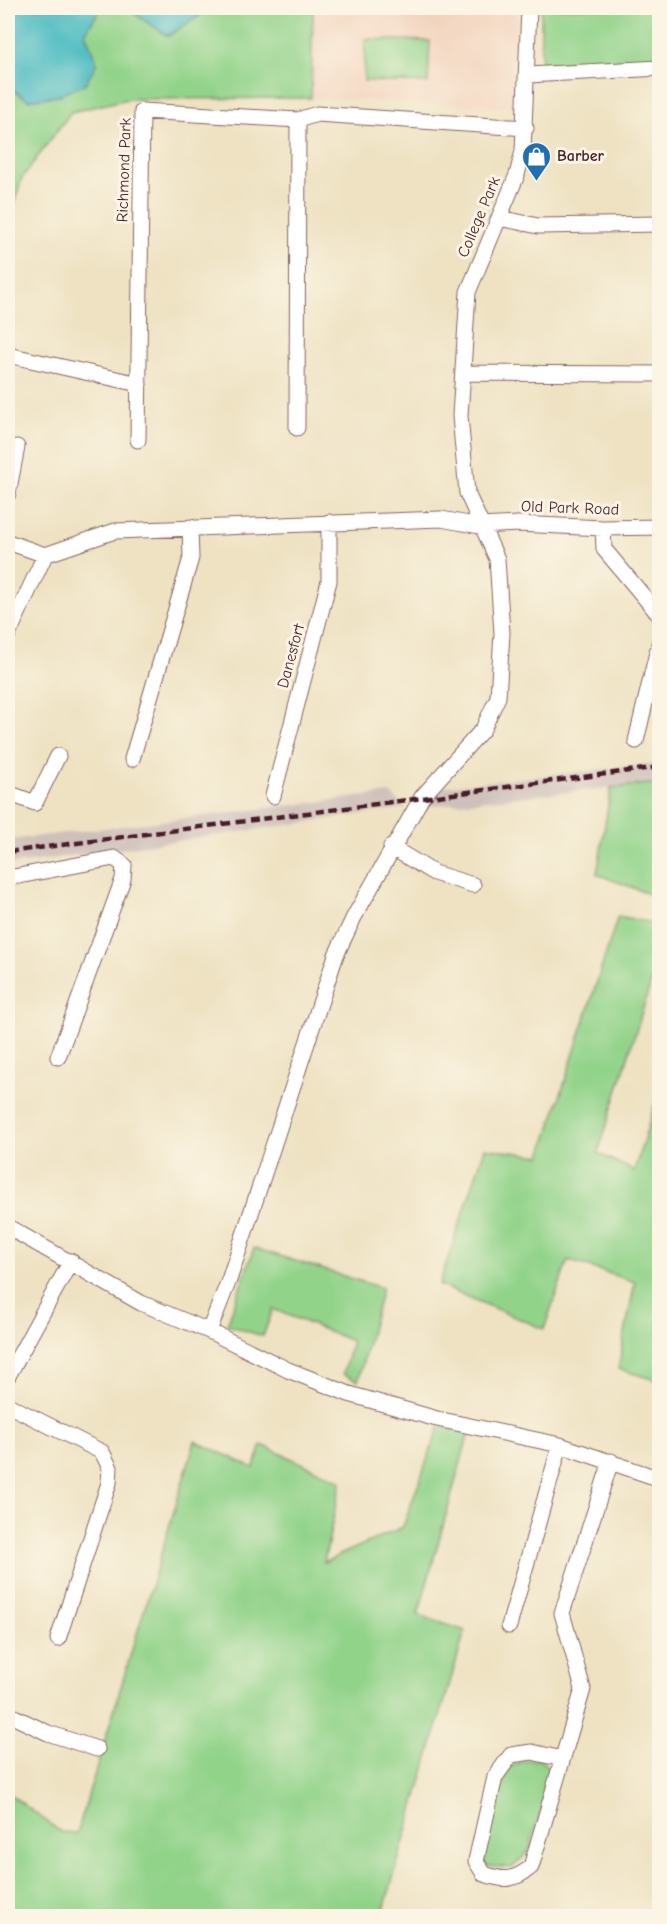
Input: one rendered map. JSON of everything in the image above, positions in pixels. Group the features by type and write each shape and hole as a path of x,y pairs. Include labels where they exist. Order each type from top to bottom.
{"street":[{"name":"College Park","path":"209,1331 229,1280 336,955 391,847 422,797 483,729 498,698 501,633 497,559 480,526 467,493 460,416 468,292 517,175 526,128 529,8"},
{"path":"528,75 660,68"},
{"name":"Richmond Park","path":"138,440 142,111 298,120 317,114 526,128"},
{"path":"297,428 298,120"},
{"path":"498,218 538,226 660,224"},
{"path":"8,355 139,384"},
{"path":"463,373 660,374"},
{"path":"8,494 17,447"},
{"path":"8,542 45,555 115,531 441,519 480,526"},
{"name":"Danesfort","path":"273,796 329,581 329,522"},
{"name":"Old Park Road","path":"480,526 518,524 603,528 660,527"},
{"path":"132,759 191,558 190,527"},
{"path":"603,528 604,549 660,616"},
{"path":"8,635 45,555"},
{"path":"636,741 660,640"},
{"path":"8,793 35,803 58,756"},
{"path":"391,847 434,873 473,885"},
{"path":"8,878 114,858 124,865 123,879 58,1058"},
{"path":"8,1227 141,1303 209,1331 288,1370 349,1394 437,1419 561,1445 660,1479"},
{"path":"8,1376 71,1261"},
{"path":"8,1405 102,1452 110,1468 110,1483 58,1639"},
{"path":"509,1626 561,1445"},
{"path":"562,1760 532,1752 511,1755 495,1777 476,1861 484,1874 503,1881 519,1877 531,1867 583,1689 562,1614 611,1461"},
{"path":"8,1714 48,1733 97,1749"}],"shaded area":[{"path":"313,8 517,8 514,108 311,98"},
{"path":"659,763 659,783 430,806 441,787"},
{"path":"390,793 405,808 8,865 8,840"}],"green space":[{"path":"109,8 126,8 168,36 211,8 313,8 311,98 128,99 71,112 22,178 8,222 8,87 28,100 97,63 84,33 99,11"},
{"path":"541,8 659,8 659,60 541,64"},
{"path":"365,39 430,41 428,83 364,81"},
{"path":"660,783 659,898 597,874 611,788"},
{"path":"618,916 659,924 659,957 598,1153 634,1171 659,1091 659,1381 618,1369 635,1282 568,1260 544,1329 439,1285 485,1148 541,1156"},
{"path":"254,1248 382,1288 358,1381 343,1374 352,1341 273,1309 263,1336 227,1325"},
{"path":"439,1427 470,1429 418,1615 465,1631 382,1916 8,1916 8,1793 61,1832 77,1833 195,1441 254,1468 262,1445 341,1481 324,1562 403,1527"},
{"path":"539,1759 552,1771 529,1851 512,1868 487,1866 483,1859 489,1824 508,1768 523,1761"}],"water":[{"path":"8,8 109,8 99,11 85,33 97,63 85,84 57,96 28,100 8,87"},
{"path":"126,8 211,8 168,36"}],"railway":[{"path":"8,852 660,767"}],"place":[{"name":"Barber","path":"536,182"}]}
